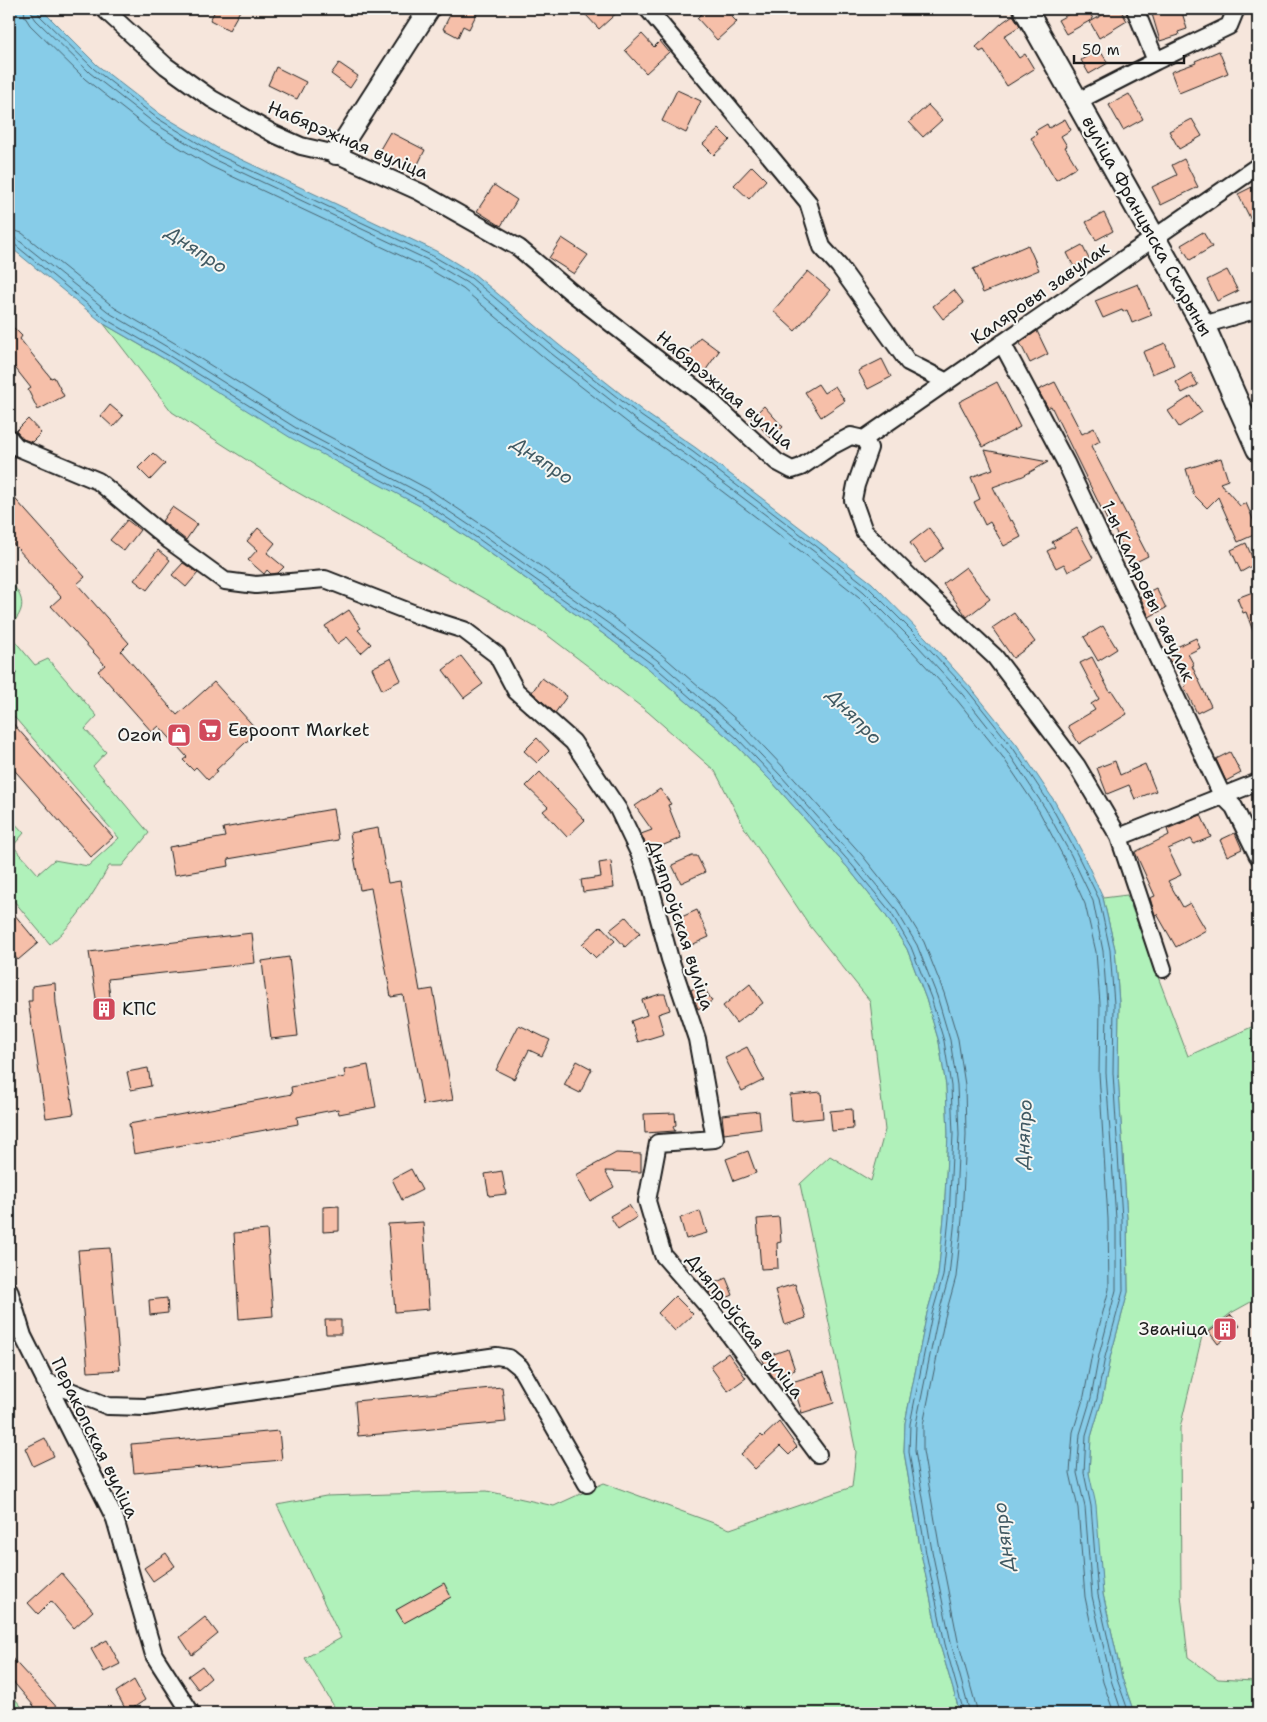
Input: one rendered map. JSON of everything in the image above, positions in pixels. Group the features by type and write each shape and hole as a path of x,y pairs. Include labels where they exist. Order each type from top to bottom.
{"main road":[{"name":"вуліца Францыска Скарыны","path":"1025,9 1204,325 1258,448"}],"street":[{"name":"Набярэжная вуліца","path":"104,9 166,66 212,99 274,134 301,146 336,154 420,192 518,248 571,292 711,401 777,462 792,470 801,467 830,447 851,436 864,439"},
{"path":"336,154 429,9"},
{"path":"648,9 808,202 822,246 839,266 908,362 948,382"},
{"path":"1135,9 1156,61"},
{"path":"1078,102 1156,61 1229,26 1236,9"},
{"name":"Каляровы завулак","path":"864,439 1258,166"},
{"path":"1204,325 1258,309"},
{"name":"1-ы Каляровы завулак","path":"1002,343 1066,463 1222,795 1234,807 1258,856"},
{"name":"Дняпроўская вуліца","path":"9,438 17,447 98,480 170,541 226,581 256,585 325,579 420,616 464,630 497,655 516,691 573,742 618,809 640,855 670,959 697,1039 715,1139 658,1143 647,1201 663,1255 711,1310 818,1454"},
{"path":"864,439 870,448 856,484 853,500 864,531 914,582 995,657 1077,766 1118,837 1163,969"},
{"path":"1118,837 1258,782"},
{"name":"Перакопская вуліца","path":"9,1290 23,1336 114,1519 154,1655 191,1713"},
{"path":"45,1380 108,1406 146,1407 497,1356 509,1358 520,1367 587,1484"}],"green space":[{"path":"104,324 420,506 477,544 649,669 733,742 773,783 848,868 885,914 907,949 926,999 939,1042 946,1086 948,1134 944,1218 938,1275 927,1313 905,1423 904,1452 921,1553 940,1645 960,1713 338,1713 305,1658 341,1638 277,1505 326,1496 487,1491 554,1506 604,1483 730,1529 852,1487 856,1452 800,1184 830,1156 871,1181 885,1130 870,1001 810,926 745,829 715,771 648,712 542,631 295,491 172,412"},
{"path":"9,580 18,592 22,604 19,615 9,627"},
{"path":"9,634 35,665 48,659 97,716 85,729 106,752 93,766 149,833 122,866 109,866 83,908 50,944 9,895 9,817 24,833 13,846 38,874 54,860 88,866 119,838 9,711 9,681 17,673 9,663"},
{"path":"1127,895 1188,1056 1258,1024 1258,1298 1231,1313 1202,1336 1180,1428 1181,1595 1188,1657 1218,1679 1253,1681 1258,1675 1258,1713 1134,1713 1122,1678 1103,1594 1089,1473 1091,1437 1102,1400 1110,1358 1128,1292 1127,1219 1118,1073 1119,1003 1115,949 1103,898"},
{"path":"9,1692 27,1713 9,1713"}],"water":[{"name":"Дняпро","path":"9,9 41,9 97,65 160,114 219,149 436,251 474,274 559,345 644,412 696,448 872,583 926,638 971,688 1017,745 1055,802 1081,850 1103,898 1115,949 1119,1003 1118,1073 1127,1219 1128,1292 1110,1358 1102,1400 1091,1437 1089,1473 1096,1505 1103,1594 1122,1678 1134,1713 960,1713 940,1645 921,1553 904,1452 905,1423 927,1313 938,1275 944,1218 948,1134 946,1086 939,1042 926,999 907,949 885,914 848,868 773,783 733,742 649,669 602,633 420,506 291,438 168,361 104,324 9,246"}],"building":[{"path":"216,9 241,9 229,30 210,20"},
{"path":"453,9 479,9 469,29 463,26 458,37 443,29"},
{"path":"593,9 621,9 599,29 586,15"},
{"path":"706,9 724,9 737,22 717,40 697,18"},
{"path":"1078,9 1088,9 1093,19 1066,34 1058,20"},
{"path":"1113,9 1120,9 1127,21 1099,38 1090,22"},
{"path":"1170,9 1181,9 1187,29 1178,32 1179,35 1160,41 1152,14"},
{"path":"1013,15 1020,26 1004,36 1019,58 1025,54 1034,69 1007,86 984,50 980,52 976,47"},
{"path":"642,34 654,47 660,41 669,52 646,73 625,50"},
{"path":"1099,49 1108,63 1089,74 1081,60"},
{"path":"1219,51 1228,73 1179,93 1171,72 1196,63 1195,61"},
{"path":"339,63 358,76 350,88 331,74"},
{"path":"276,67 306,82 297,99 268,85"},
{"path":"677,90 701,101 686,133 662,121"},
{"path":"1129,94 1143,119 1123,130 1109,105"},
{"path":"928,105 942,120 923,137 909,122"},
{"path":"1065,119 1071,130 1061,136 1077,167 1056,180 1031,138 1037,134 1035,131 1047,124 1049,128"},
{"path":"1192,119 1202,136 1179,149 1169,131"},
{"path":"719,129 730,140 714,155 703,144"},
{"path":"390,132 425,150 415,170 379,151"},
{"path":"1184,159 1198,187 1161,205 1152,187 1177,175 1172,165"},
{"path":"752,166 766,180 749,199 734,185"},
{"path":"494,185 517,200 501,226 477,211"},
{"path":"1252,187 1258,199 1258,234 1238,194"},
{"path":"1104,213 1113,231 1096,240 1086,222"},
{"path":"1203,232 1212,247 1190,260 1181,245"},
{"path":"562,238 588,255 574,274 549,258"},
{"path":"1028,245 1039,270 983,293 973,269"},
{"path":"1082,245 1089,259 1074,267 1067,253"},
{"path":"1227,270 1238,291 1217,301 1207,280"},
{"path":"808,271 830,290 795,331 773,311"},
{"path":"1138,284 1152,315 1132,323 1127,310 1123,312 1122,310 1103,318 1095,301"},
{"path":"954,290 964,303 943,319 933,306"},
{"path":"9,323 22,336 20,339 51,378 54,377 64,396 38,410 28,390 31,388 9,360"},
{"path":"1037,331 1048,354 1030,363 1020,343"},
{"path":"700,337 719,351 703,374 683,359"},
{"path":"1165,343 1174,365 1152,374 1143,352"},
{"path":"882,359 891,377 868,389 858,371"},
{"path":"1191,373 1198,385 1182,393 1176,382"},
{"path":"997,382 1020,427 983,447 959,402"},
{"path":"1055,382 1082,434 1094,428 1100,441 1091,446 1148,556 1132,564 1111,523 1109,524 1051,406 1048,408 1038,390"},
{"path":"818,384 824,393 835,386 845,401 821,417 805,392"},
{"path":"1191,396 1202,412 1179,427 1168,411"},
{"path":"110,405 123,416 113,427 101,416"},
{"path":"764,406 783,427 771,438 751,418"},
{"path":"28,419 41,433 32,442 23,439 16,431"},
{"path":"985,450 1048,462 1023,476 993,487 1010,521 1012,520 1021,537 1004,546 990,522 985,525 974,502 980,499 971,477 993,469"},
{"path":"153,453 165,464 150,480 138,468"},
{"path":"1221,458 1228,480 1220,483 1240,506 1246,503 1258,531 1258,533 1238,542 1218,497 1207,508 1194,495 1186,469"},
{"path":"9,492 85,577 77,584 129,643 121,651 177,715 214,682 258,731 216,770 218,771 208,780 196,767 193,770 183,760 187,757 159,726 152,732 98,671 105,665 51,606 61,597 9,539"},
{"path":"172,507 197,524 186,540 162,521"},
{"path":"127,520 140,530 124,551 110,540"},
{"path":"258,528 275,543 267,553 284,567 278,573 271,574 267,570 264,574 248,560 257,550 247,541"},
{"path":"929,528 944,548 925,563 910,543"},
{"path":"1077,528 1093,558 1068,572 1064,564 1056,568 1047,551 1055,547 1052,542"},
{"path":"1246,543 1255,564 1241,572 1231,550"},
{"path":"158,550 170,560 147,590 134,580"},
{"path":"183,563 198,573 186,587 172,575"},
{"path":"966,567 990,599 967,617 943,584"},
{"path":"1156,588 1166,608 1149,617 1140,596"},
{"path":"1258,590 1257,642 1246,612 1243,613 1237,598"},
{"path":"349,610 361,628 358,630 371,644 361,653 347,637 337,644 325,626"},
{"path":"1014,613 1035,642 1013,658 992,628"},
{"path":"1103,626 1117,649 1098,661 1084,637"},
{"path":"1196,638 1200,648 1188,654 1211,706 1197,713 1184,687 1186,686 1174,660 1170,662 1166,652"},
{"path":"461,656 483,684 464,698 443,670"},
{"path":"1092,657 1110,692 1112,691 1127,714 1079,744 1068,726 1095,710 1091,704 1099,699 1080,663"},
{"path":"391,658 401,680 382,690 372,668"},
{"path":"542,678 567,696 555,713 532,692"},
{"path":"9,719 113,837 91,857 9,764"},
{"path":"537,738 549,751 537,763 524,751"},
{"path":"1230,752 1241,773 1226,781 1216,759"},
{"path":"1115,761 1120,775 1145,764 1156,791 1135,799 1129,785 1107,794 1097,768"},
{"path":"540,772 585,820 567,837 543,811 548,807 526,786"},
{"path":"660,789 671,804 668,805 681,838 649,851 641,834 652,830 635,806"},
{"path":"333,809 338,840 228,859 229,866 174,875 169,847 225,837 223,828"},
{"path":"1201,815 1211,837 1194,844 1191,839 1168,849 1181,875 1168,881 1183,907 1190,903 1206,930 1176,947 1157,914 1155,915 1150,898 1155,896 1135,852 1169,835 1167,829"},
{"path":"378,828 388,883 400,881 420,991 433,989 453,1100 423,1105 403,995 391,997 371,888 360,890 350,833"},
{"path":"1235,833 1242,849 1227,856 1220,840"},
{"path":"692,856 697,856 705,872 681,883 672,865"},
{"path":"611,861 614,888 583,892 581,880 601,877 599,863"},
{"path":"9,908 38,943 18,960 9,950"},
{"path":"697,910 709,937 687,947 675,920"},
{"path":"626,917 640,933 625,947 610,930"},
{"path":"601,926 615,941 596,958 582,944"},
{"path":"252,933 255,963 108,979 112,1016 99,1018 89,952"},
{"path":"289,957 298,1036 271,1039 262,961"},
{"path":"55,983 56,1003 74,1114 46,1118 28,1001 32,1001 32,986"},
{"path":"702,984 712,1001 698,1009 691,990"},
{"path":"750,984 763,1003 736,1023 723,1006"},
{"path":"665,994 670,1010 658,1014 664,1034 638,1042 631,1021 647,1015 642,1000"},
{"path":"519,1025 550,1040 542,1056 529,1050 514,1079 496,1070"},
{"path":"747,1047 764,1080 742,1091 725,1058"},
{"path":"577,1061 592,1069 580,1093 564,1085"},
{"path":"368,1065 376,1107 339,1114 338,1109 297,1117 298,1124 134,1154 129,1124 292,1094 291,1087 345,1077 344,1070"},
{"path":"148,1068 151,1086 131,1090 127,1072"},
{"path":"821,1092 823,1118 792,1121 790,1095"},
{"path":"852,1109 853,1129 832,1131 830,1111"},
{"path":"759,1111 761,1129 724,1134 722,1115"},
{"path":"675,1113 676,1125 673,1127 675,1131 645,1133 644,1114"},
{"path":"748,1151 756,1173 734,1181 726,1159"},
{"path":"616,1153 641,1154 641,1172 605,1171 614,1187 590,1201 576,1175"},
{"path":"411,1169 422,1190 402,1200 392,1179"},
{"path":"502,1171 506,1194 489,1196 485,1174"},
{"path":"629,1205 637,1217 618,1229 610,1216"},
{"path":"339,1206 339,1231 323,1232 323,1207"},
{"path":"700,1211 707,1233 686,1239 680,1218"},
{"path":"779,1217 781,1242 777,1243 778,1268 761,1269 757,1219"},
{"path":"423,1222 429,1309 395,1312 388,1224"},
{"path":"267,1230 273,1316 239,1319 234,1233"},
{"path":"110,1248 120,1370 88,1372 78,1250"},
{"path":"726,1278 733,1295 717,1302 705,1287"},
{"path":"795,1284 806,1318 785,1325 775,1290"},
{"path":"675,1296 693,1314 675,1331 658,1313"},
{"path":"167,1298 168,1313 150,1315 149,1300"},
{"name":"Званіца","path":"1231,1315 1240,1326 1218,1344 1209,1332"},
{"path":"325,1320 341,1320 341,1334 326,1334"},
{"path":"788,1349 795,1370 774,1378 762,1358"},
{"path":"728,1353 746,1378 728,1391 710,1366"},
{"path":"824,1372 834,1403 802,1413 792,1382"},
{"path":"502,1387 506,1422 358,1436 355,1401"},
{"path":"779,1422 797,1447 789,1455 780,1446 755,1469 741,1454 761,1435 763,1437"},
{"path":"279,1431 282,1460 134,1473 131,1444"},
{"path":"45,1438 54,1456 33,1466 25,1448"},
{"path":"166,1553 175,1566 153,1581 144,1568"},
{"path":"61,1573 93,1611 74,1628 51,1601 38,1614 28,1603"},
{"path":"444,1583 451,1597 404,1623 396,1610"},
{"path":"205,1617 218,1634 192,1655 180,1637"},
{"path":"107,1640 120,1664 104,1672 91,1649"},
{"path":"9,1655 62,1713 40,1713 9,1677"},
{"path":"202,1666 211,1678 198,1689 188,1676"},
{"path":"134,1680 145,1700 127,1712 116,1692"}],"place":[{"name":"Евроопт Market","path":"210,730"},
{"name":"Ozon","path":"179,735"},
{"name":"КПС","path":"104,1009"},
{"name":"Званіца","path":"1225,1329"}]}
